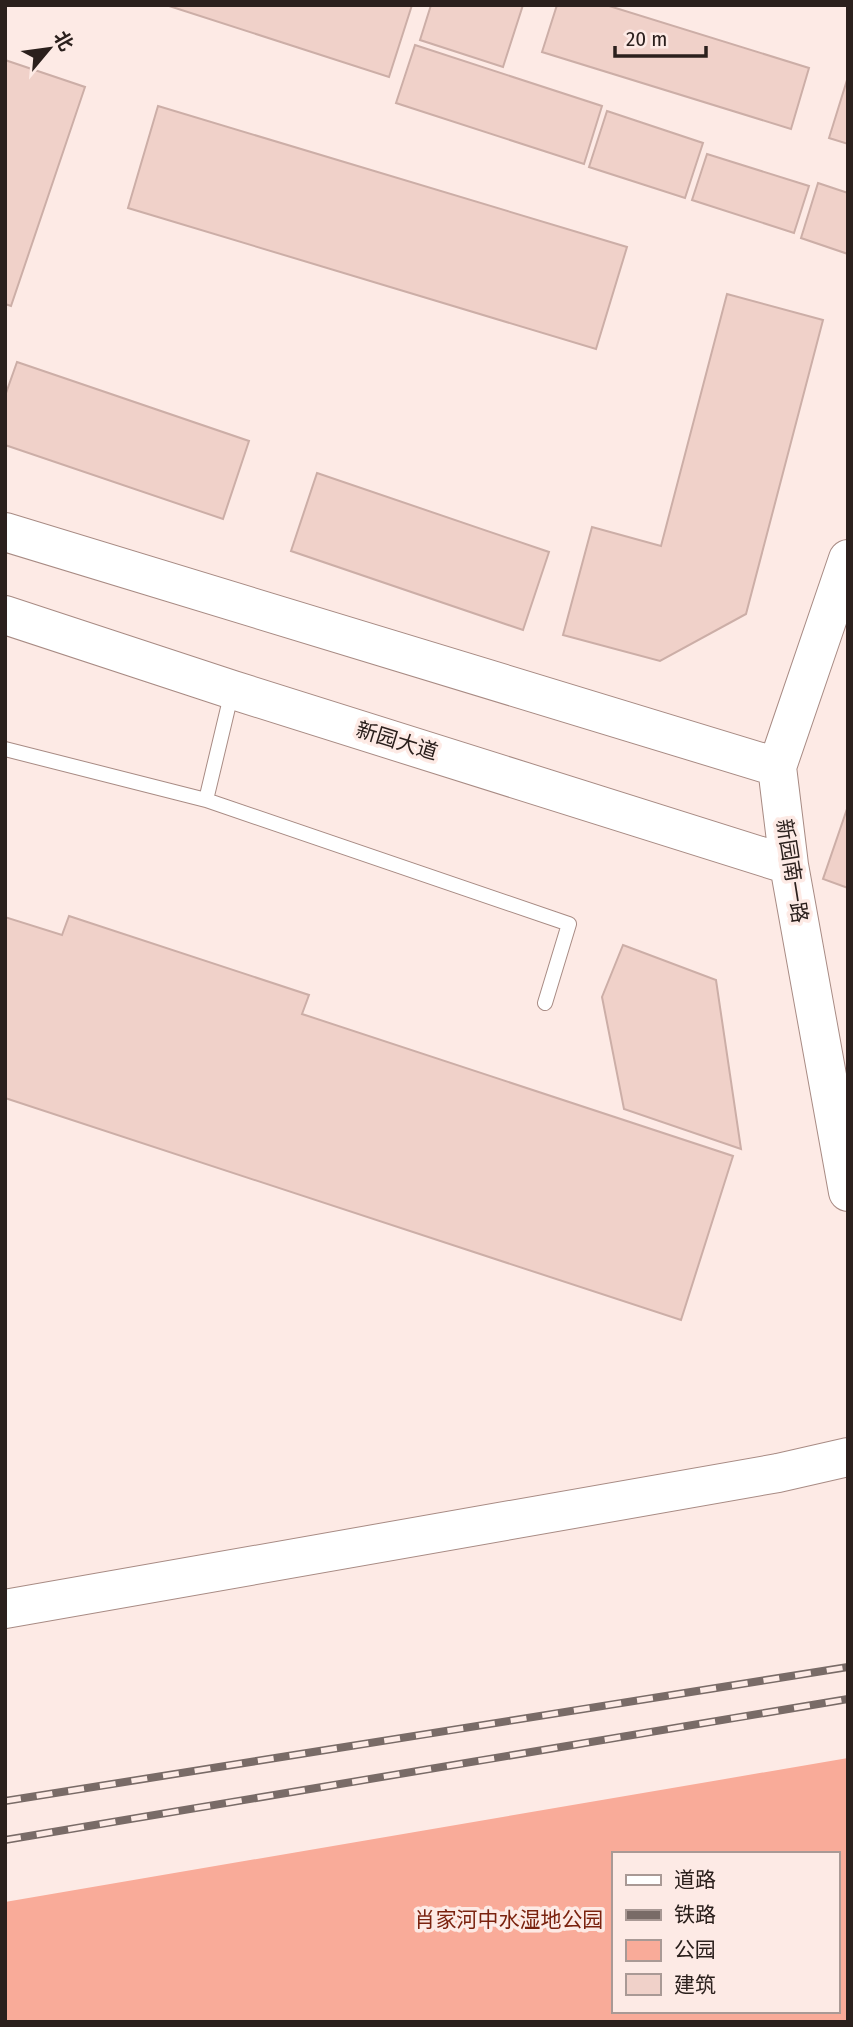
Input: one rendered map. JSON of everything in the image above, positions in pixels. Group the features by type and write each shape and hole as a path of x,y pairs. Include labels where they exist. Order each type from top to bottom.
{"street":[{"path":"5,531 777,767"},
{"name":"新园南一路","path":"848,559 777,767 789,865 848,1192"},
{"name":"新园大道","path":"5,615 233,690 789,865"},
{"path":"5,1609 778,1473 848,1457"}],"lane":[{"path":"206,800 233,690"},
{"path":"5,748 206,800 569,924 545,1003"}],"green space":[{"name":"肖家河中水湿地公园","path":"848,1758 848,2022 5,2022 5,1902"}],"building":[{"path":"166,5 412,5 389,77"},
{"path":"431,5 523,5 503,67 420,40"},
{"path":"557,5 606,5 809,68 791,129 542,52"},
{"path":"415,45 602,106 584,164 396,103"},
{"path":"5,60 85,87 11,306 5,304"},
{"path":"848,80 848,144 829,138"},
{"path":"158,106 627,247 596,349 128,208"},
{"path":"607,111 703,143 685,198 589,167"},
{"path":"707,154 809,186 794,233 692,200"},
{"path":"818,183 848,193 848,254 801,238"},
{"path":"727,294 823,320 746,614 660,661 563,635 592,527 661,546"},
{"path":"17,362 249,441 223,519 5,445 5,396"},
{"path":"317,473 549,552 523,630 291,551"},
{"path":"848,806 848,888 823,879"},
{"path":"69,916 309,995 302,1014 733,1156 681,1320 5,1098 5,917 62,935"},
{"path":"623,945 716,980 741,1149 624,1109 602,997"}],"railway":[{"path":"5,1801 848,1667"},
{"path":"5,1840 848,1699"}]}
